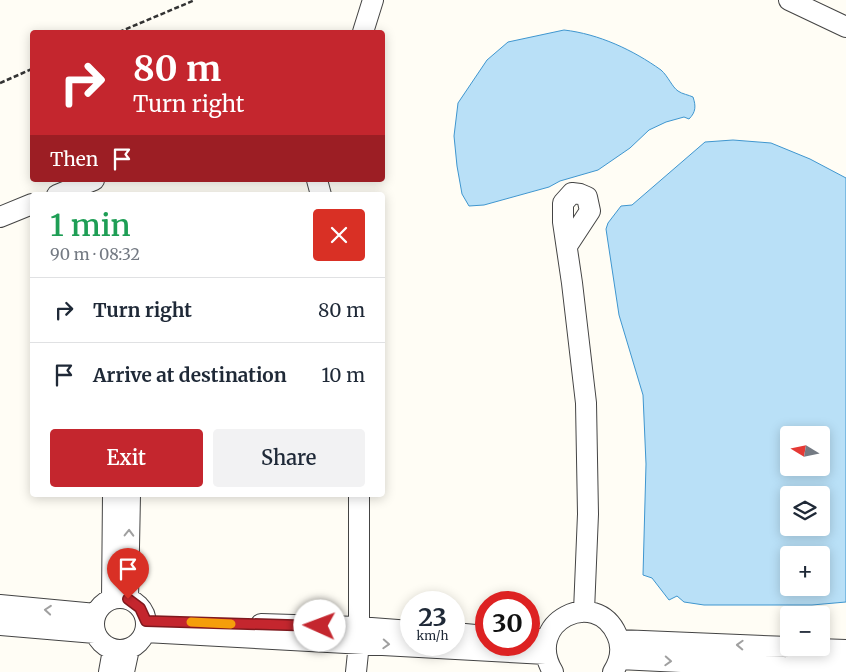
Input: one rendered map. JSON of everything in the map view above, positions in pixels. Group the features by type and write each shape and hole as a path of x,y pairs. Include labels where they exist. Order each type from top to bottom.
{"street":[{"path":"364,30 372,0"},
{"path":"789,0 846,26"},
{"path":"68,192 90,186"},
{"path":"0,217 30,205"},
{"path":"566,246 586,403 588,514 584,611"},
{"path":"113,497 120,599"},
{"path":"120,599 130,497"},
{"path":"356,672 359,497"},
{"path":"120,599 140,608 145,626 141,639 136,645 121,649 105,646 95,624 105,602 120,599"},
{"path":"0,605 95,624"},
{"path":"145,626 358,635 543,651 552,628 560,619 572,613 584,611 596,614 607,620 615,629 617,657"},
{"path":"0,626 95,624"},
{"path":"358,635 400,631"},
{"path":"617,657 780,648"},
{"path":"109,672 121,649"},
{"path":"121,649 124,672"},
{"path":"830,649 846,650"},
{"path":"617,657 846,670"}],"path":[{"path":"124,30 195,0"},
{"path":"0,83 30,70"}],"water":[{"path":"564,30 603,39 627,50 661,70 678,91 693,97 695,106 693,114 689,119 684,117 666,122 649,130 630,148 598,170 560,181 549,187 484,205 469,206 462,194 457,166 454,136 458,103 487,60 508,42"},
{"path":"733,140 771,143 810,159 846,178 846,602 812,605 704,605 684,602 677,596 669,600 652,578 643,575 646,464 643,395 619,315 606,229 608,223 621,206 632,205 705,142"}],"slow traffic":[{"path":"191,622 231,624"}],"route":[{"path":"128,599 140,608 146,621 320,626"}]}
